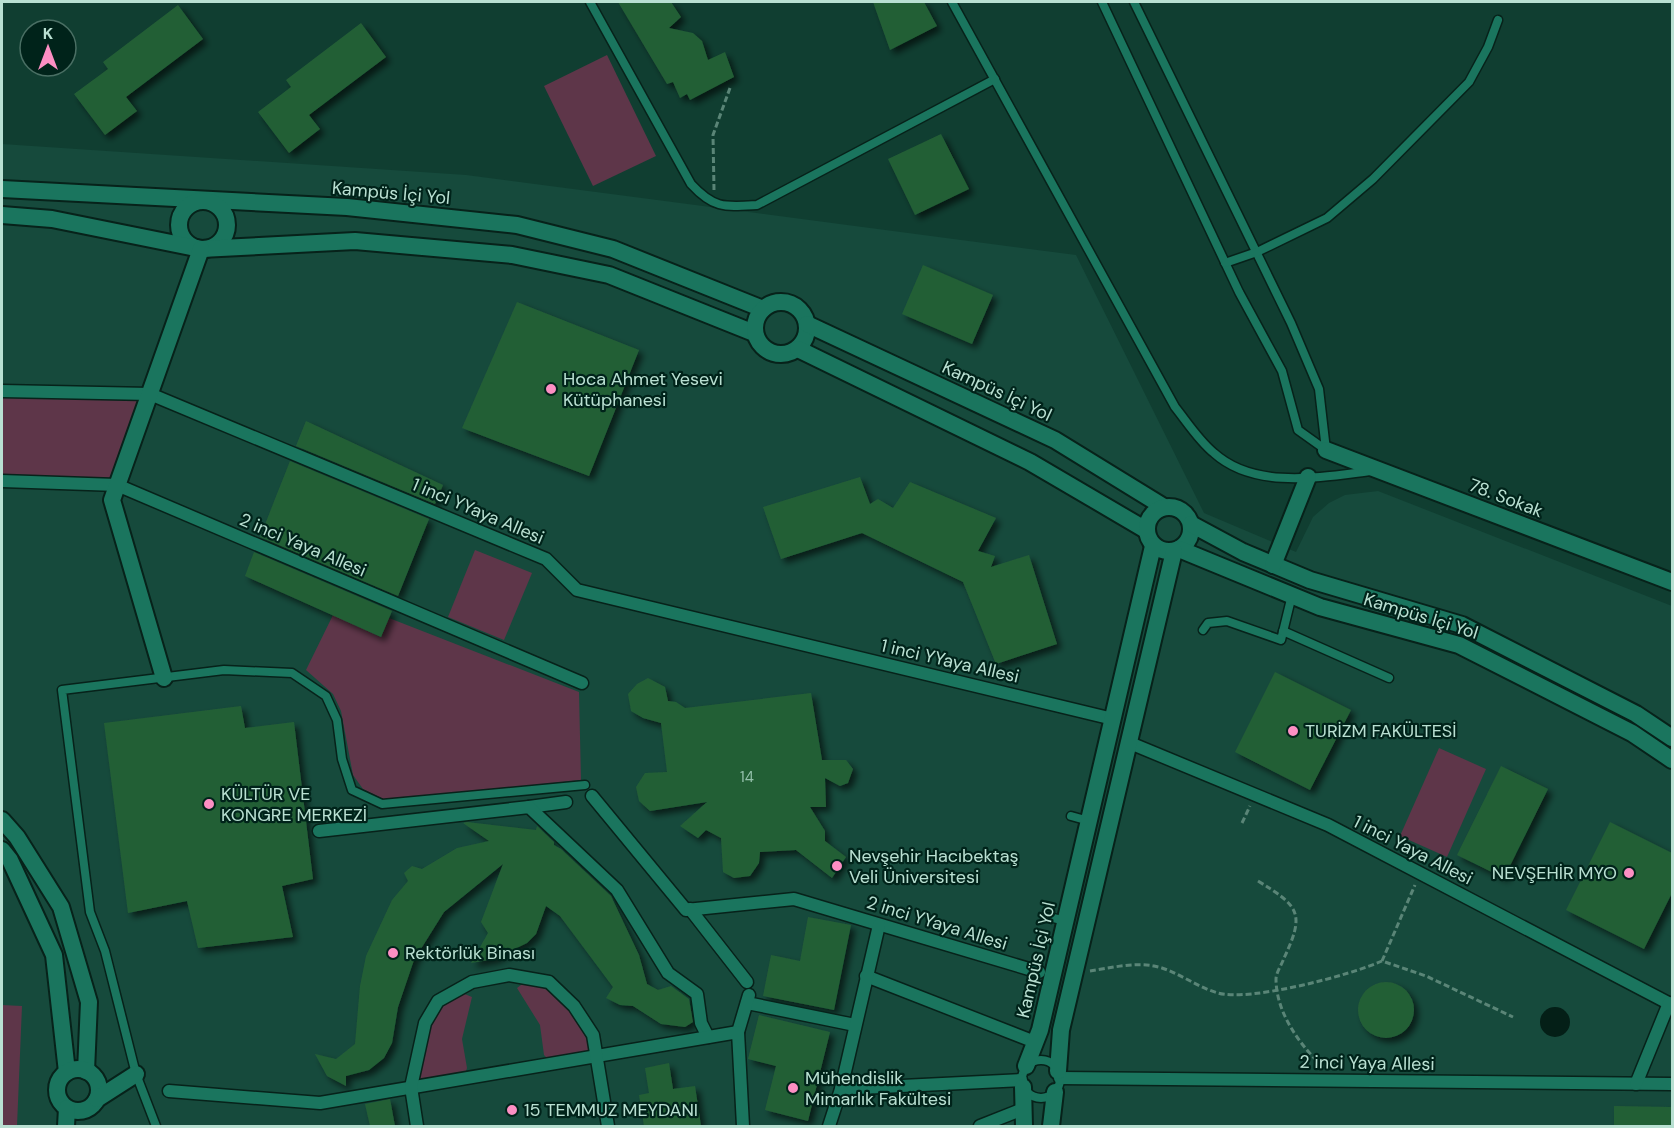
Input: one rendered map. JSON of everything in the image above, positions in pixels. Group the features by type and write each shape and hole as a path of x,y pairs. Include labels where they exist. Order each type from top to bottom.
{"street":[{"name":"Kampüs İçi Yol","path":"2,189 347,207 517,225 613,249 763,309"},
{"path":"2,215 52,219 201,249 216,246 227,227 224,213 213,203 206,201 198,201 185,208 178,222 181,237 193,248 201,249 354,241 512,255 609,275 754,333"},
{"path":"164,678 112,500 201,249"},
{"path":"789,303 797,308 807,324 807,333 798,349 789,353 772,353 758,342 754,333 757,316 771,304 789,303"},
{"name":"Kampüs İçi Yol","path":"807,324 1055,440 1164,507"},
{"path":"798,349 1030,462 1146,530 1153,546 1165,552 1176,550 1188,541 1191,524 1180,510 1164,507 1149,518 1146,530"},
{"name":"1 inci YYaya Allesi","path":"2,392 150,393 546,559 577,590 1113,718"},
{"name":"78. Sokak","path":"1326,450 1672,582"},
{"path":"1274,565 1308,477"},
{"name":"2 inci Yaya Allesi","path":"2,481 117,485 582,683"},
{"name":"Kampüs İçi Yol","path":"1191,524 1310,580 1462,625 1636,714 1672,738"},
{"name":"Kampüs İçi Yol","path":"1024,1126 1023,1078 1035,1042 1066,921 1153,546"},
{"path":"1051,1126 1058,1081 1060,1030 1176,550"},
{"name":"Kampüs İçi Yol","path":"1176,550 1320,607 1459,645 1632,733 1672,760"},
{"name":"1 inci Yaya Allesi","path":"1130,743 1328,825 1671,1004"},
{"path":"592,796 686,910 690,909 747,982"},
{"path":"319,831 566,802"},
{"path":"529,807 616,890 669,974 687,984 697,994 700,1023 708,1037"},
{"path":"2,820 17,837 61,907 88,1002 89,1073 99,1086 87,1126"},
{"path":"2,850 10,860 54,955 67,1072"},
{"name":"2 inci YYaya Allesi","path":"690,909 794,899 1039,972"},
{"path":"1066,921 1085,928"},
{"path":"829,1126 841,1089 879,925"},
{"path":"417,1126 411,1087 425,1023 438,1001 472,982 509,975 549,982 574,1006 593,1035 608,1126"},
{"path":"866,976 1035,1042"},
{"path":"743,1126 738,1032 748,999 855,1025"},
{"path":"1636,1084 1671,1004"},
{"path":"169,1091 320,1103 738,1032"},
{"path":"73,1070 89,1073 136,1074 92,1104 73,1111 67,1108 58,1097 58,1083 67,1072 73,1070"},
{"path":"841,1089 1023,1078"},
{"name":"2 inci Yaya Allesi","path":"1058,1081 1672,1084"},
{"path":"66,1126 67,1108"},
{"path":"980,1126 1023,1109"}],"lane":[{"path":"590,2 691,184 706,201 726,207 757,205 995,79"},
{"path":"952,2 1175,406 1214,454 1252,474 1281,479 1377,470"},
{"path":"1102,2 1225,262 1282,371 1298,430 1326,450"},
{"path":"1134,2 1257,252 1319,389 1326,450"},
{"path":"1225,262 1257,252 1327,218 1373,179 1469,82 1488,47 1498,20"},
{"path":"1203,630 1208,623 1227,621 1281,640 1292,595"},
{"path":"1283,631 1389,678"},
{"path":"156,1126 136,1074 105,951 90,912 62,690 224,670 292,673 326,696 337,720 342,759 352,790 382,804 585,784"},
{"path":"1071,816 1089,821"},
{"path":"1049,917 1066,921"},
{"path":"1040,1060 1047,1061 1058,1081 1041,1099 1027,1094 1023,1078 1040,1060"}],"path":[{"path":"714,204 713,135 730,88"},
{"path":"1242,823 1256,795"},
{"path":"1074,974 1116,966 1154,966 1219,994 1263,993 1355,973 1382,961 1420,873"},
{"path":"1258,881 1290,902 1296,913 1294,936 1275,978 1293,1033 1310,1054 1340,1081"},
{"path":"1382,961 1426,976 1513,1017"}],"shaded area":[{"path":"607,55 656,156 593,186 544,86"},
{"name":"Nevşehir Hacıbektaş Veli Üniversitesi","path":"2,144 466,175 1076,255 1204,513 1296,552 1313,517 1329,503 1345,495 1378,491 1672,606 1672,1126 2,1126"},
{"path":"2,391 150,394 117,485 2,481"},
{"path":"475,550 532,573 504,640 448,617"},
{"path":"333,615 381,637 389,618 579,692 581,780 387,801 363,789 353,775 341,711 333,694 306,670"},
{"path":"1439,748 1486,769 1447,857 1400,836"},
{"path":"525,982 552,993 568,1006 592,1048 591,1054 548,1059 544,1055 540,1025 517,988"},
{"path":"462,993 472,997 462,1039 467,1068 465,1074 422,1082 419,1077 430,1028 442,1008"},
{"path":"2,1005 22,1006 17,1126 2,1126"},
{"path":"1555,1007 1565,1012 1570,1022 1565,1032 1555,1037 1545,1032 1540,1022 1545,1012"}],"building":[{"path":"618,2 671,2 681,17 669,28 693,33 702,41 708,60 725,52 734,77 690,100 687,94 680,98 673,82 667,84"},
{"path":"873,2 924,2 937,26 890,50"},
{"path":"178,5 203,39 126,97 137,111 105,135 74,94 108,69 103,62"},
{"path":"361,23 386,57 309,115 320,129 289,153 258,112 291,87 286,80"},
{"path":"941,134 969,189 915,215 888,159"},
{"path":"923,265 993,295 972,344 902,314"},
{"name":"Hoca Ahmet Yesevi Kütüphanesi","path":"517,302 639,350 589,476 462,428"},
{"path":"306,421 443,485 435,504 296,446"},
{"path":"290,461 429,519 398,596 260,537"},
{"path":"860,477 870,504 878,499 893,508 910,482 996,518 978,551 995,556 991,567 1029,555 1057,644 996,664 963,582 862,533 781,559 763,507"},
{"path":"254,552 392,611 381,637 245,576"},
{"name":"TURİZM FAKÜLTESİ","path":"1275,672 1351,710 1310,790 1235,752"},
{"path":"648,678 665,687 668,701 676,702 685,708 811,693 822,760 846,760 853,769 848,783 840,786 825,778 826,807 810,807 825,831 825,841 846,857 832,878 796,850 760,852 759,863 750,876 734,878 723,872 721,838 706,830 698,838 680,826 707,802 650,811 639,801 636,787 645,773 667,772 661,723 643,718 631,711 628,694 637,684"},
{"name":"KÜLTÜR VE KONGRE MERKEZİ","path":"241,706 245,728 294,722 313,879 282,886 293,937 198,948 187,901 128,913 104,723"},
{"path":"1501,766 1548,789 1504,878 1457,855"},
{"name":"NEVŞEHİR MYO","path":"1610,822 1672,853 1672,893 1644,949 1566,910"},
{"name":"Rektörlük Binası","path":"463,823 536,830 537,826 554,842 554,845 611,896 639,955 647,984 658,990 671,986 689,999 693,1022 685,1027 661,1024 633,1006 620,1005 606,998 613,987 560,916 546,906 536,934 527,943 494,959 471,963 488,933 481,922 503,864 444,912 414,960 398,1007 392,1043 384,1058 369,1070 346,1076 346,1086 327,1076 315,1054 336,1059 355,1044 360,986 366,956 392,900 408,881 404,873 412,866 422,869 457,848 489,841"},
{"path":"808,917 851,925 834,1010 763,996 771,955 800,961"},
{"path":"1386,982 1406,990 1414,1010 1406,1030 1386,1038 1366,1030 1358,1010 1366,990"},
{"name":"Mühendislik Mimarlık Fakültesi","path":"759,1015 830,1032 808,1121 765,1110 776,1066 748,1059"},
{"path":"669,1063 673,1089 695,1086 701,1126 644,1126 639,1095 649,1093 645,1068"},
{"path":"390,1099 395,1126 370,1126 365,1104"},
{"path":"1614,1106 1672,1107 1672,1126 1614,1126"}],"place":[{"name":"Hoca Ahmet Yesevi Kütüphanesi","path":"551,389"},
{"name":"TURİZM FAKÜLTESİ","path":"1293,731"},
{"name":"KÜLTÜR VE KONGRE MERKEZİ","path":"209,804"},
{"name":"Nevşehir Hacıbektaş Veli Üniversitesi","path":"837,866"},
{"name":"NEVŞEHİR MYO","path":"1629,873"},
{"name":"Rektörlük Binası","path":"393,953"},
{"name":"Mühendislik Mimarlık Fakültesi","path":"793,1088"},
{"name":"15 TEMMUZ MEYDANI","path":"512,1110"}]}
